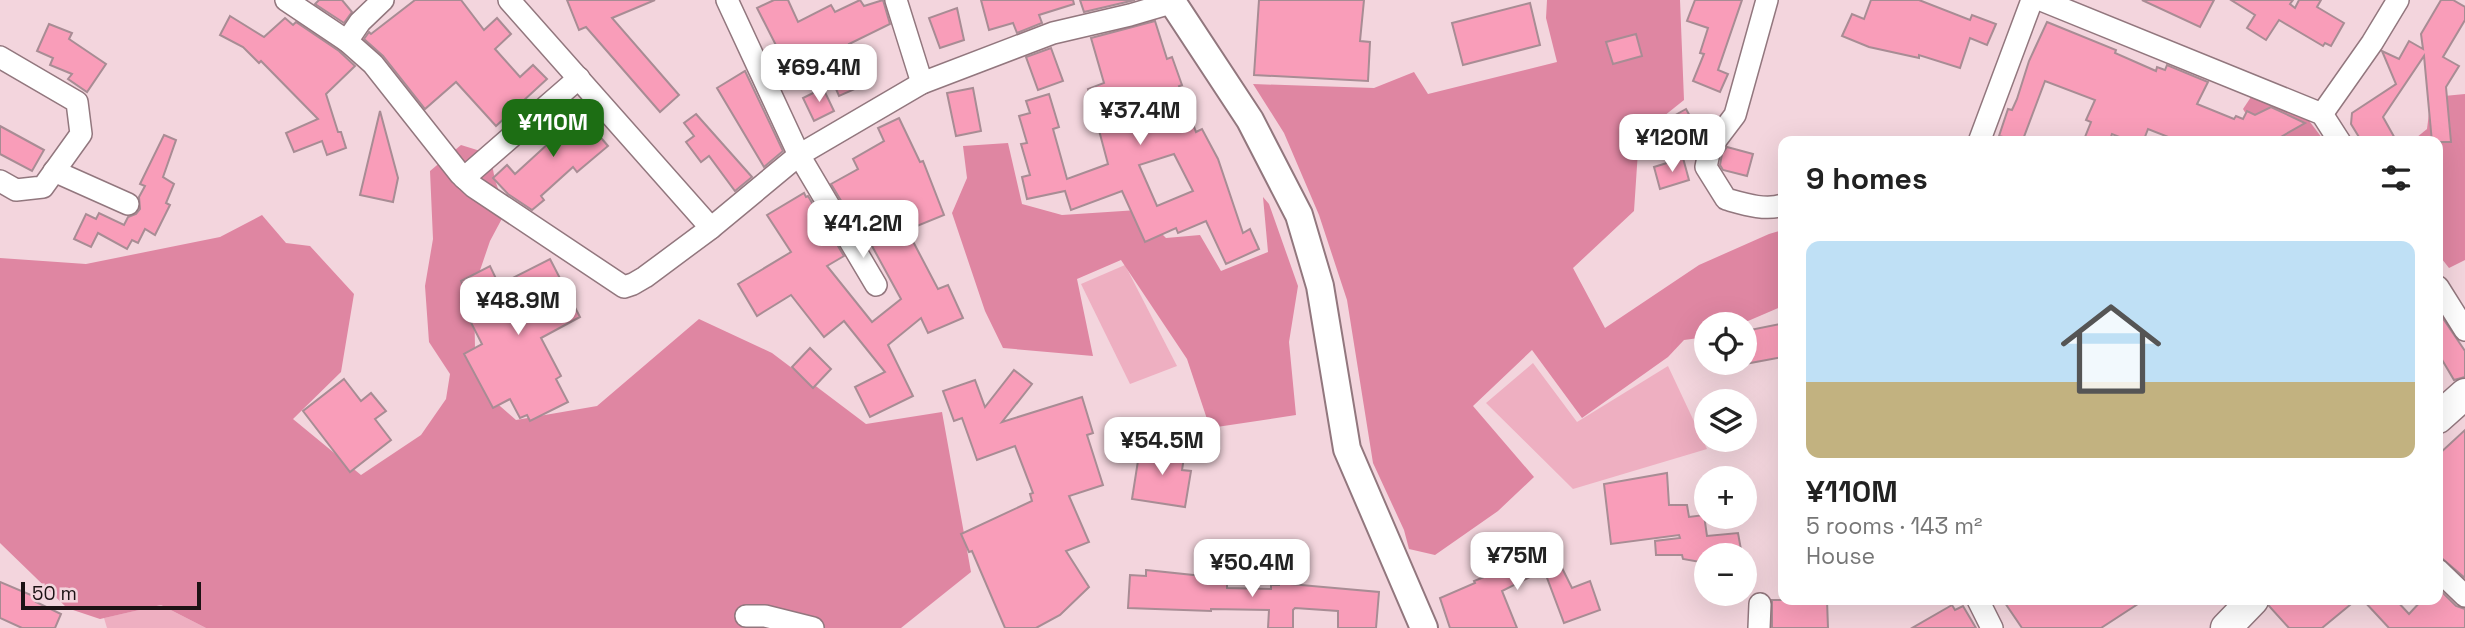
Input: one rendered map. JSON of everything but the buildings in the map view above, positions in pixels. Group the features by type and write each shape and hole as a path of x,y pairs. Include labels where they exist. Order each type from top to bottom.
{"main road":[{"path":"2443,414 2465,394"}],"street":[{"path":"286,0 347,41 373,64 474,187 624,287 645,277 711,228 799,155 922,83 1053,33 1171,1 1250,120 1298,215 1320,286 1347,449 1424,628"},
{"path":"347,41 360,22 383,0"},
{"path":"509,0 711,228"},
{"path":"727,0 799,155 876,285"},
{"path":"896,0 922,83"},
{"path":"1768,0 1735,115 1710,148 1706,167 1726,199 1752,206 1778,207"},
{"path":"1981,136 2032,0"},
{"path":"2041,0 2322,114 2336,136"},
{"path":"2322,114 2372,43 2398,0"},
{"path":"0,57 77,102 81,134 43,187 16,190 0,181"},
{"path":"464,178 579,78"},
{"path":"54,171 128,204"},
{"path":"2443,295 2465,330"},
{"path":"2443,575 2465,596"},
{"path":"1759,628 1760,604"},
{"path":"1980,605 1992,628"},
{"path":"746,616 765,616 813,628"}],"shaded area":[{"path":"1547,0 1680,0 1684,100 1639,136 1634,211 1573,268 1605,328 1699,265 1778,231 1778,308 1757,317 1757,312 1694,312 1694,339 1684,340 1668,357 1582,418 1532,350 1473,406 1534,477 1498,511 1435,555 1409,549 1404,530 1373,463 1347,300 1319,215 1284,133 1253,84 1374,88 1414,72 1428,94 1557,62 1546,18"},
{"path":"2465,94 2465,260 2449,268 2443,260 2443,136 2418,136 2427,129 2430,105 2444,96"},
{"path":"2251,97 2307,118 2320,136 2259,136 2243,109"},
{"path":"1008,143 1022,204 1062,215 1138,210 1166,238 1200,235 1221,271 1268,252 1263,197 1269,204 1298,286 1289,342 1296,415 1210,428 1187,359 1121,260 1077,279 1093,356 1003,348 985,311 952,213 967,178 963,146"},
{"path":"461,145 490,154 495,180 506,211 490,241 474,288 475,349 485,393 516,420 597,406 699,319 772,353 866,424 942,412 971,572 901,628 206,628 161,605 100,619 67,608 0,543 0,258 86,264 220,237 262,215 286,243 310,246 354,294 341,372 293,419 361,475 421,435 446,399 450,374 429,342 425,286 433,239 430,171"},
{"path":"1125,265 1177,366 1130,384 1081,284"},
{"path":"1533,363 1577,422 1668,366 1694,421 1694,452 1697,452 1573,489 1486,403"},
{"path":"161,605 206,628 107,628 104,618"}]}
